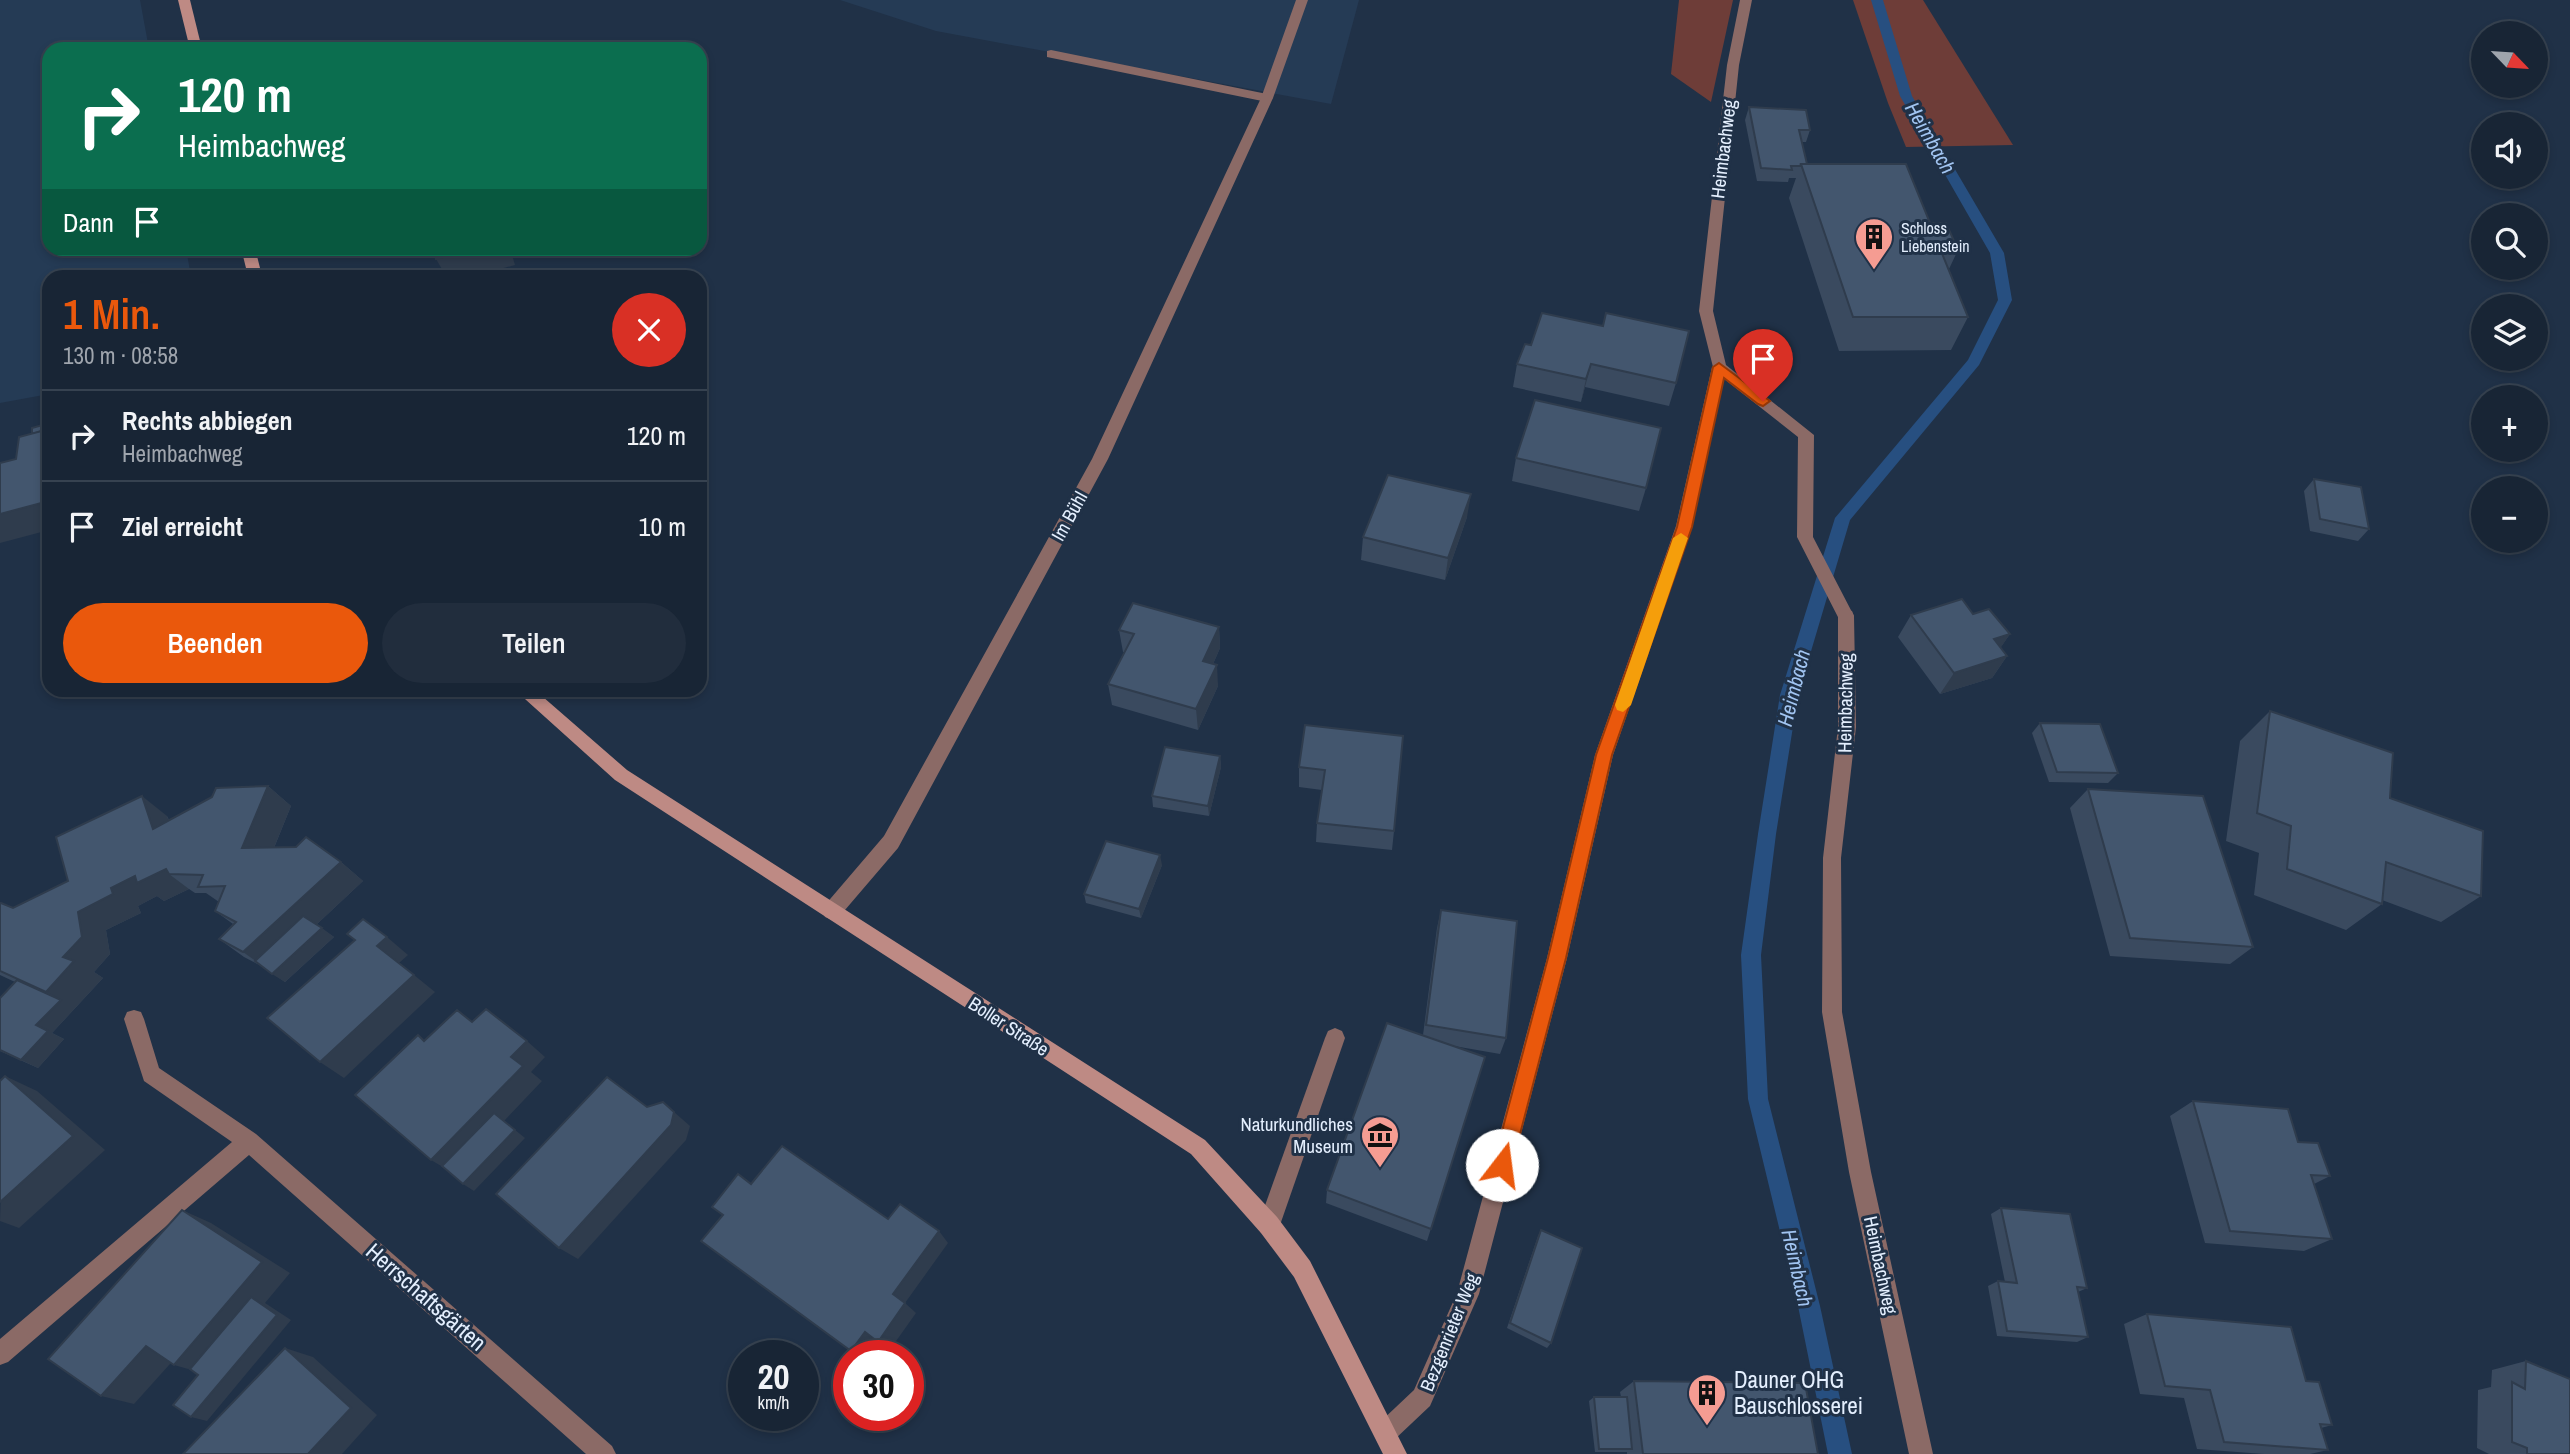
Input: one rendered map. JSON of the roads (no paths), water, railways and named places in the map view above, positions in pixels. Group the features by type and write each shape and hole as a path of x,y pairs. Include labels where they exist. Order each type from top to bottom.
{"main road":[{"path":"184,0 194,42"},
{"name":"Boller Straße","path":"532,697 621,775 1198,1147 1269,1225 1302,1269 1391,1443"}],"street":[{"name":"Im Bühl","path":"832,911 891,842 1100,459 1268,98 1302,0"},
{"name":"Heimbachweg","path":"1746,0 1732,65 1706,311 1719,367 1806,435 1805,537 1846,616 1847,727 1832,858 1832,1012 1860,1172 1921,1454"},
{"path":"1051,54 1268,98"},
{"name":"Bezgenrieter Weg","path":"1391,1443 1422,1398 1468,1294 1557,958 1604,755 1684,527 1719,367"},
{"name":"Herrschaftsgärten","path":"134,1019 150,1074 249,1141 604,1454"},
{"path":"1269,1225 1335,1038"},
{"path":"0,1354 249,1141"}],"waterway":[{"name":"Heimbach","path":"1840,1454 1809,1306 1758,1099 1751,955 1767,834 1789,695 1843,518 1974,362 2005,300 1997,253 1906,96 1877,0"}],"place":[{"name":"Schloss Liebenstein","path":"1874,271"},
{"name":"Naturkundliches Museum","path":"1380,1169"},
{"name":"Dauner OHG Bauschlosserei","path":"1707,1427"}]}
